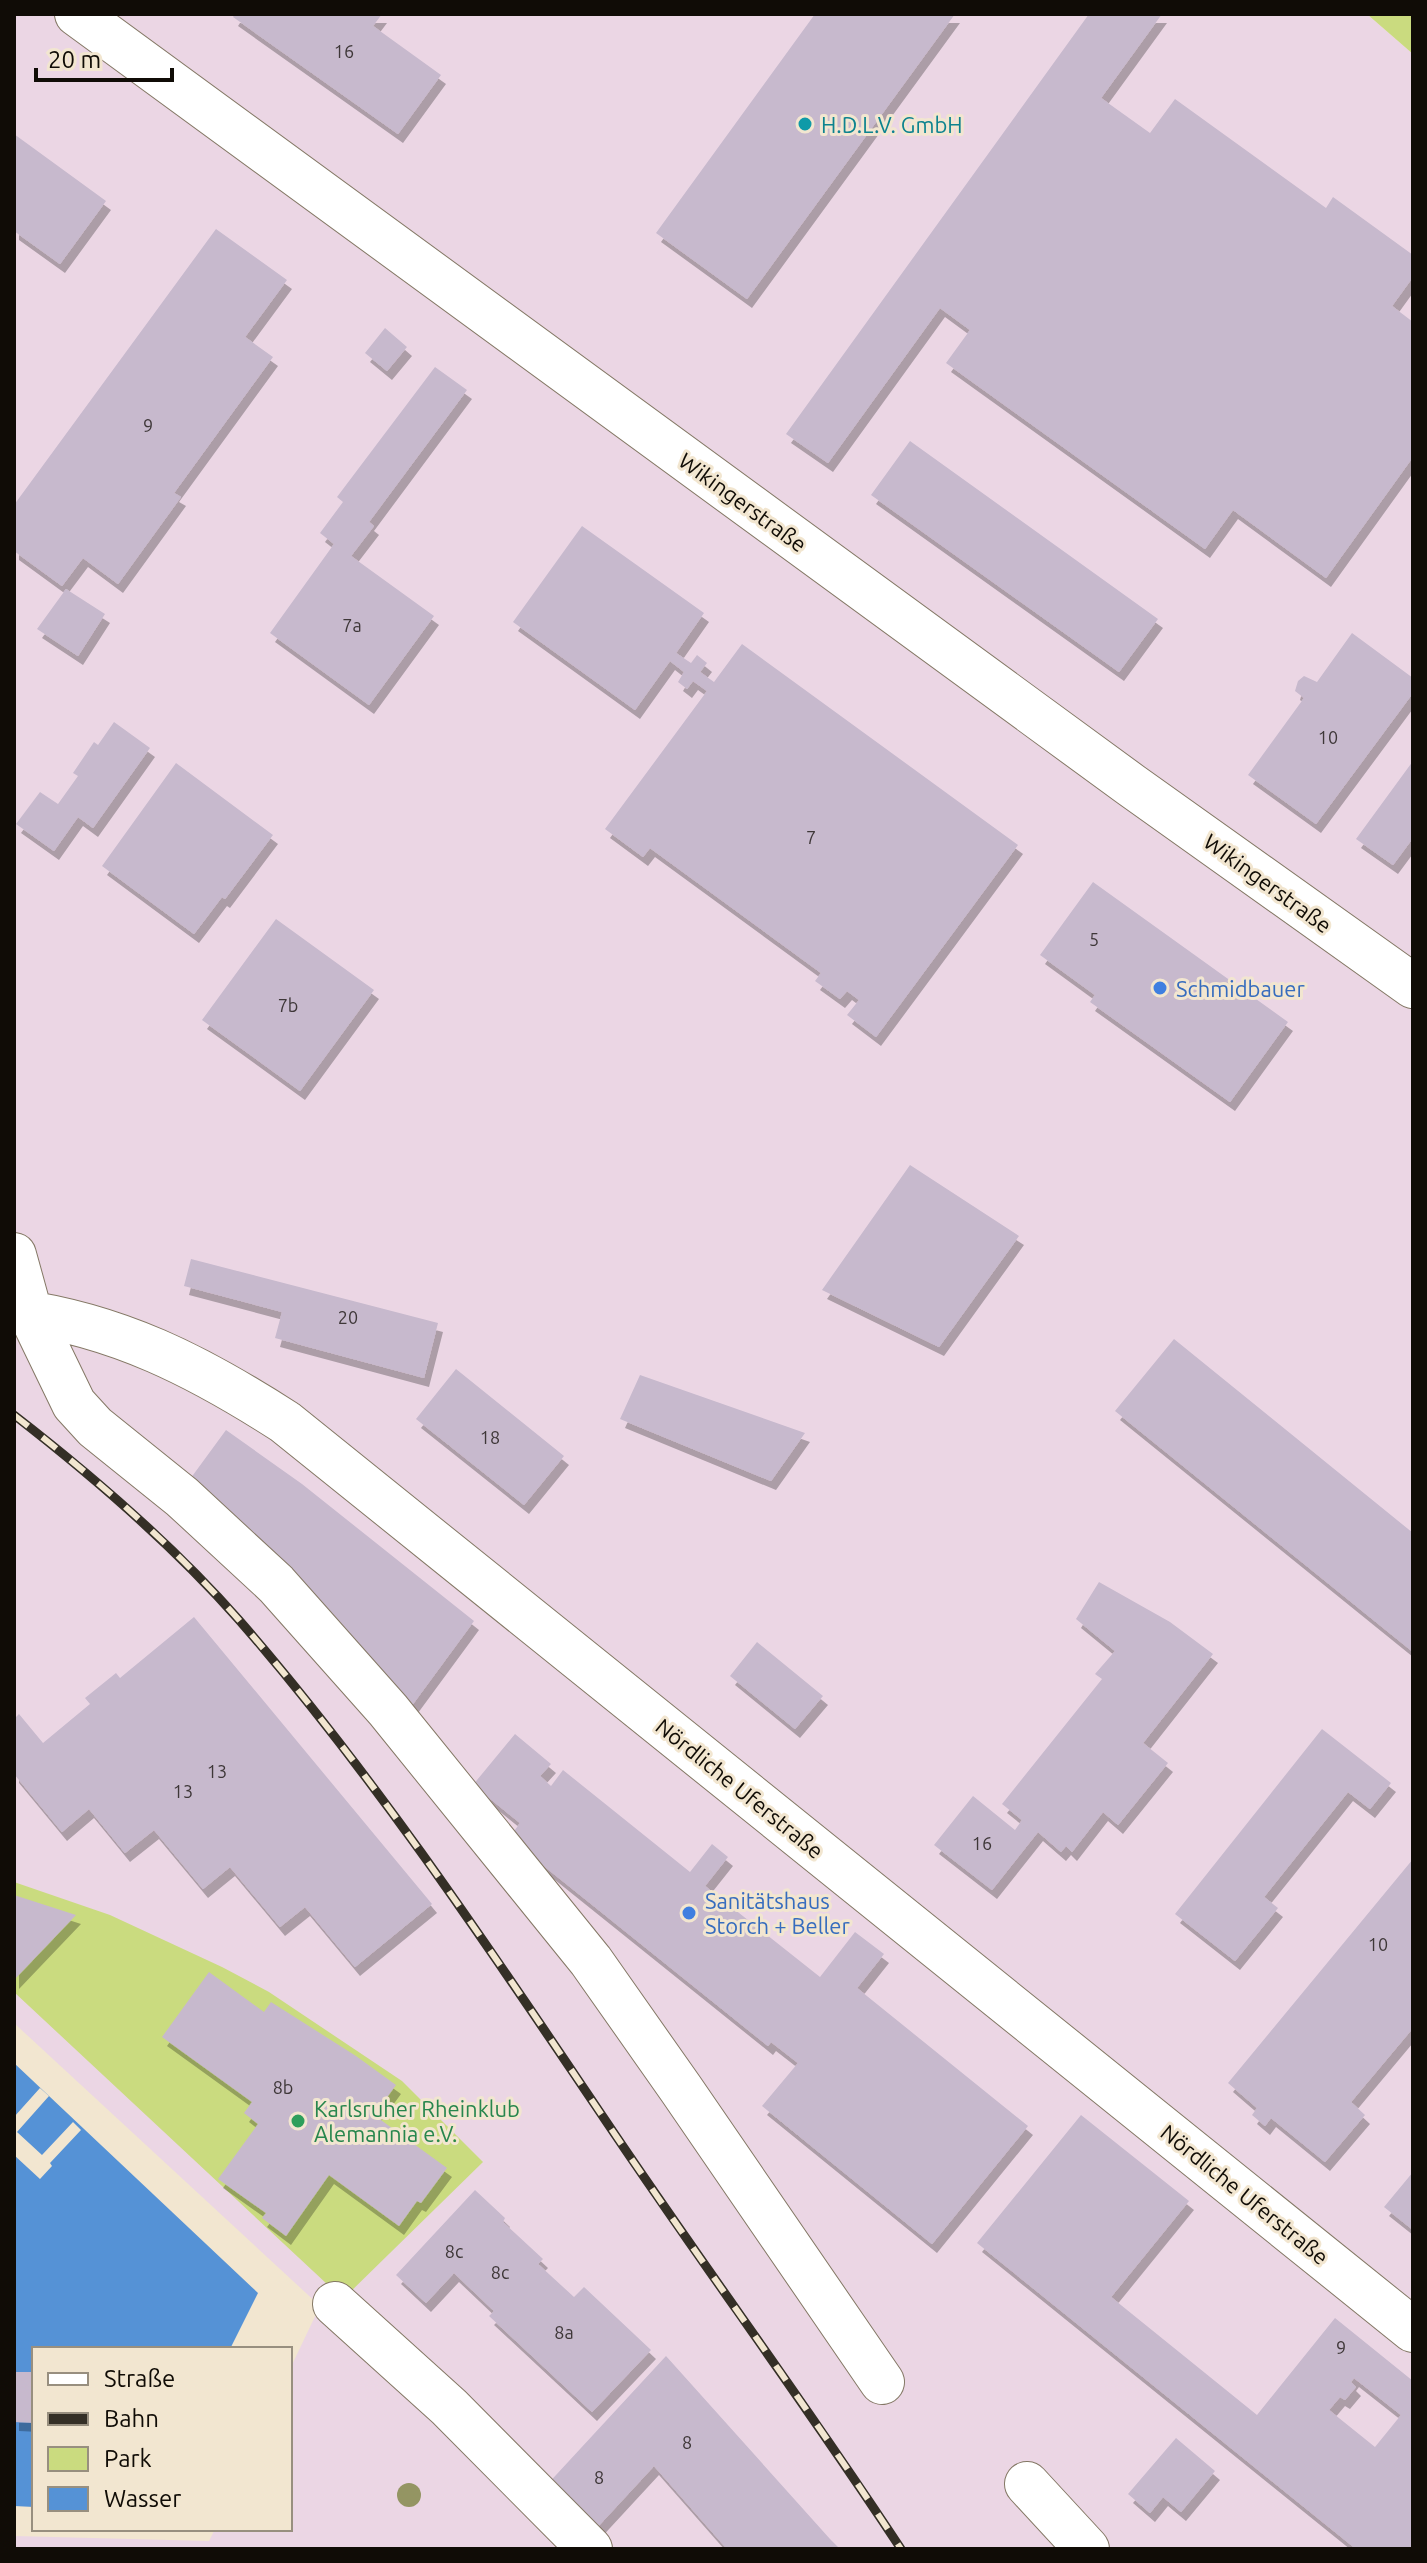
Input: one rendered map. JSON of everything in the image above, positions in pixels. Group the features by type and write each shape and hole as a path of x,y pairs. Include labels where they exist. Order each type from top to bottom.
{"street":[{"name":"Wikingerstraße","path":"77,14 1107,768 1413,986"},
{"path":"14,1255 22,1312 74,1404 95,1427 182,1497 276,1584 388,1710 591,1961 882,2382"},
{"name":"Nördliche Uferstraße","path":"22,1312 77,1322 163,1352 285,1422 1413,2330"},
{"path":"335,2304 449,2407 590,2549"},
{"path":"1027,2484 1087,2549"}],"shaded area":[{"path":"14,14 1367,14 1413,54 1413,2549 14,2549 14,2536 209,2541 214,2531 292,2531 292,2365 320,2306 14,2023"}],"green space":[{"path":"1367,14 1413,14 1413,54"},
{"name":"Karlsruher Rheinklub Alemannia e.V.","path":"14,1882 110,1915 269,1992 402,2081 483,2162 343,2299 14,1992"}],"water":[{"path":"14,2063 258,2293 231,2347 32,2347 32,2507 14,2506"}],"pier":[{"path":"40,2088 49,2096 17,2132 42,2155 73,2122 81,2130 50,2163 52,2166 40,2179 14,2155 14,2117"}],"building":[{"path":"235,14 382,14 373,26 441,75 398,134 233,17"},
{"name":"H.D.L.V. GmbH","path":"815,14 955,14 747,299 656,233"},
{"path":"1089,14 1162,14 1101,98 1150,133 1175,99 1326,208 1333,197 1413,255 1413,277 1392,306 1413,322 1413,457 1326,578 1233,510 1205,549 946,363 970,330 940,308 828,463 786,434"},
{"path":"14,134 106,201 60,264 14,231"},
{"path":"216,229 287,280 245,337 273,357 174,493 181,497 118,584 83,558 62,586 14,551 14,505"},
{"path":"385,328 407,347 387,371 365,353"},
{"path":"435,367 467,390 369,522 374,526 351,556 434,616 369,705 270,633 334,544 320,533 343,502 337,497"},
{"path":"910,441 1158,619 1119,672 871,495"},
{"path":"582,526 704,613 676,653 691,663 697,655 707,663 700,672 714,682 742,644 1018,845 876,1037 847,1015 859,1000 847,991 840,999 815,981 821,973 650,848 643,857 605,829 707,691 693,681 687,689 678,682 684,672 670,661 635,710 513,622"},
{"path":"66,589 105,614 78,656 37,629"},
{"path":"1352,633 1413,678 1413,693 1316,824 1248,775 1304,698 1295,691 1298,681 1304,676 1317,682"},
{"path":"114,722 150,748 93,828 78,817 54,851 16,824 40,792 58,804 78,776 73,773 94,742 98,745"},
{"path":"1413,761 1413,838 1393,865 1356,839"},
{"path":"176,763 273,835 225,899 222,897 194,934 102,866"},
{"path":"1093,882 1288,1022 1230,1102 1090,1002 1095,995 1040,955"},
{"path":"276,919 374,990 300,1091 202,1020"},
{"path":"910,1165 1019,1236 939,1347 822,1290"},
{"path":"191,1259 438,1323 424,1378 275,1338 282,1312 184,1286"},
{"path":"1174,1339 1413,1533 1413,1652 1115,1411"},
{"path":"456,1369 564,1456 524,1505 416,1419"},
{"path":"640,1375 805,1433 771,1481 620,1419"},
{"path":"226,1430 302,1484 474,1621 413,1704 308,1593 185,1486"},
{"path":"1099,1582 1170,1622 1213,1654 1143,1743 1168,1763 1118,1825 1103,1812 1072,1852 1066,1846 1061,1852 1038,1832 992,1890 934,1845 973,1796 1015,1830 1022,1820 1002,1804 1102,1679 1095,1674 1115,1651 1076,1619"},
{"path":"194,1617 432,1904 355,1967 305,1907 280,1927 230,1867 203,1889 154,1830 125,1853 89,1809 62,1832 14,1774 14,1719 19,1714 43,1743 90,1704 85,1698 116,1673 120,1678"},
{"path":"757,1642 823,1696 795,1729 730,1676"},
{"path":"1322,1729 1391,1783 1370,1809 1348,1792 1264,1897 1278,1908 1235,1961 1175,1914"},
{"path":"515,1734 551,1764 540,1776 551,1786 563,1770 690,1872 712,1844 728,1857 705,1886 820,1977 855,1932 884,1954 857,1988 1028,2126 932,2244 762,2106 798,2063 771,2042 768,2046 509,1838 520,1823 488,1797 478,1810 463,1797"},
{"path":"1413,1859 1413,2028 1351,2102 1365,2115 1325,2162 1271,2118 1265,2126 1252,2115 1257,2108 1228,2083"},
{"path":"14,1895 76,1915 14,1980"},
{"path":"209,1972 264,2012 271,2002 396,2085 374,2115 447,2168 399,2226 329,2175 286,2236 262,2218 266,2213 218,2179 258,2124 244,2113 252,2102 162,2037"},
{"path":"1081,2115 1189,2201 1111,2297 1257,2415 1335,2318 1413,2381 1413,2549 1356,2549 977,2243","holes":["1354,2378 1401,2415 1375,2447 1329,2410 1340,2397 1345,2400 1356,2387 1351,2382"]},
{"path":"1413,2172 1413,2230 1384,2207"},
{"path":"475,2190 505,2218 503,2222 543,2259 538,2264 574,2297 584,2287 651,2350 592,2412 489,2316 494,2311 454,2273 426,2303 396,2275"},
{"path":"666,2356 840,2549 727,2549 654,2466 593,2532 544,2488"},
{"path":"14,2372 32,2372 32,2423 14,2422"},
{"path":"1176,2438 1215,2471 1181,2512 1163,2497 1150,2513 1128,2494"}],"railway":[{"path":"14,1415 103,1487 159,1538 239,1620 291,1681 435,1872 901,2549"}],"place":[{"name":"H.D.L.V. GmbH","path":"805,124"},
{"name":"Schmidbauer","path":"1160,988"},
{"name":"Sanitätshaus Storch + Beller","path":"689,1913"},
{"name":"Karlsruher Rheinklub Alemannia e.V.","path":"298,2121"}]}
